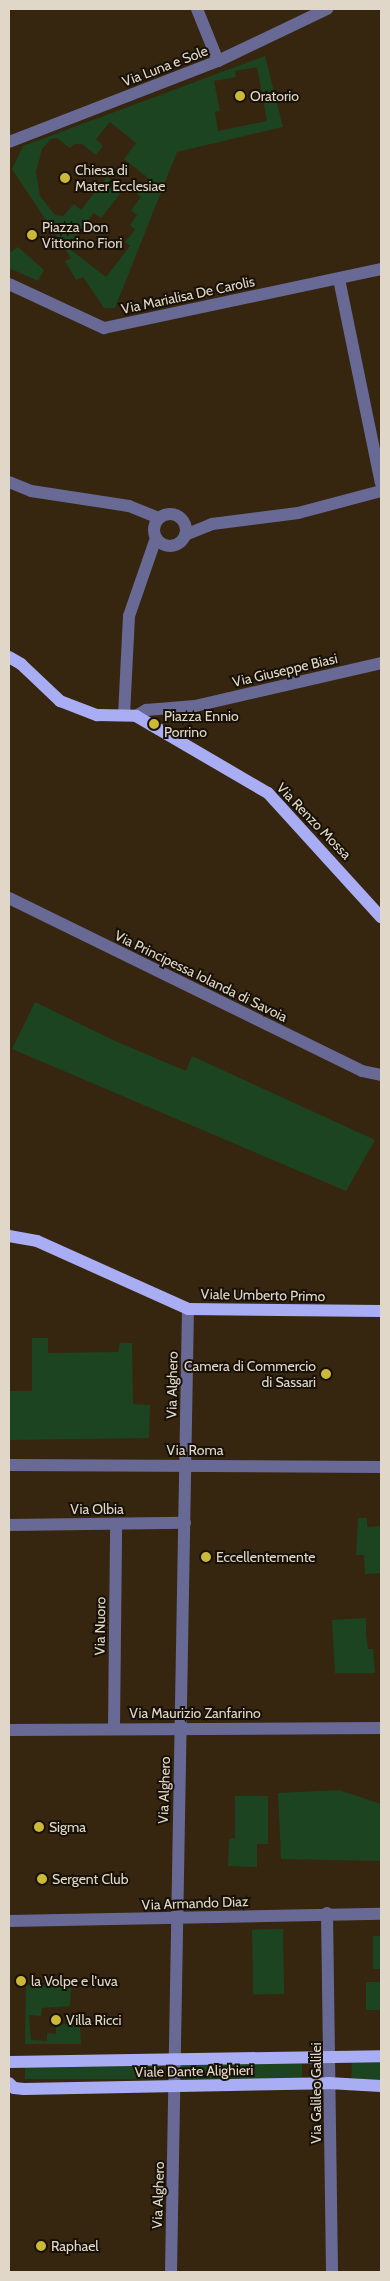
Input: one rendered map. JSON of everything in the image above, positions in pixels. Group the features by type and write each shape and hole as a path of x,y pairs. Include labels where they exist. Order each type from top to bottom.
{"main road":[{"path":"9,658 21,664 60,700 97,715 130,716"},
{"name":"Via Renzo Mossa","path":"130,716 188,746 268,793 381,916"},
{"name":"Viale Umberto Primo","path":"9,1236 37,1241 188,1309 381,1311"},
{"name":"Viale Dante Alighieri","path":"9,2062 331,2055 381,2056"},
{"name":"Viale Dante Alighieri","path":"9,2083 14,2088 24,2089 330,2084 381,2086"}],"street":[{"path":"197,9 218,61"},
{"name":"Via Luna e Sole","path":"9,142 218,61 328,9"},
{"name":"Via Marialisa De Carolis","path":"9,284 104,328 339,279 381,268"},
{"path":"339,279 381,483"},
{"path":"9,482 31,491 129,506 137,510 156,528 168,546"},
{"path":"148,562 168,546 178,543 185,535 212,524 298,513 381,491"},
{"path":"130,716 128,616 148,562 156,528 169,514 182,520 212,524"},
{"path":"182,520 185,535"},
{"name":"Via Giuseppe Biasi","path":"130,716 146,710 195,706 381,663"},
{"name":"Via Principessa Iolanda di Savoia","path":"9,898 362,1071 381,1075"},
{"name":"Via Alghero","path":"171,2272 176,2087 176,1920 188,1309"},
{"name":"Via Roma","path":"9,1464 381,1466"},
{"name":"Via Nuoro","path":"114,1728 116,1524"},
{"name":"Via Olbia","path":"9,1525 185,1524"},
{"name":"Via Maurizio Zanfarino","path":"9,1730 381,1728"},
{"name":"Via Armando Diaz","path":"9,1921 176,1920 327,1913 381,1914"},
{"name":"Via Galileo Galilei","path":"327,1913 331,2055 332,2272"}],"green space":[{"path":"265,56 283,127 177,152 115,308 104,308 83,277 76,280 65,261 71,258 12,169 23,146","holes":["257,67 267,121 218,131 215,112 220,111 214,81 236,77 235,71","110,122 136,143 124,159 148,178 137,194 141,197 131,210 137,215 130,225 135,230 125,242 130,246 106,277 67,247 94,213 101,218 120,194 114,189 117,185 107,177 81,210 74,204 63,216 55,215 40,196 36,172 42,149 51,139 57,138 70,148 74,144 82,144 96,155 103,146 96,139"]},
{"path":"18,247 44,270 38,281 9,268 9,253"},
{"path":"35,1002 115,1041 186,1071 192,1056 375,1140 346,1191 12,1049"},
{"path":"32,1338 48,1338 48,1353 118,1352 120,1343 132,1343 133,1404 150,1405 149,1438 9,1440 9,1391 32,1391"},
{"path":"358,1518 367,1518 367,1527 381,1526 381,1573 365,1574 364,1555 356,1555"},
{"path":"366,1618 368,1649 373,1649 375,1673 335,1673 332,1620"},
{"path":"339,1790 381,1804 381,1861 281,1859 278,1793"},
{"path":"235,1796 268,1796 268,1844 257,1844 257,1867 228,1866 229,1839 235,1838"},
{"path":"283,1929 284,1994 253,1995 252,1930"},
{"path":"373,1936 381,1936 381,1969 373,1969"},
{"path":"366,1982 381,1982 381,2010 366,2010"},
{"path":"26,1985 71,1986 70,2006 42,2008 41,2016 29,2015 31,2040 47,2041 47,2033 56,2034 56,2024 80,2025 81,2044 25,2044"},
{"path":"352,2060 381,2061 380,2080 351,2079"},
{"path":"181,2064 302,2064 302,2080 181,2080"},
{"path":"25,2065 160,2065 160,2079 25,2079"}],"place":[{"name":"Oratorio","path":"240,96"},
{"name":"Chiesa di Mater Ecclesiae","path":"65,178"},
{"name":"Piazza Don Vittorino Fiori","path":"32,235"},
{"name":"Piazza Ennio Porrino","path":"154,724"},
{"name":"Camera di Commercio di Sassari","path":"326,1374"},
{"name":"Eccellentemente","path":"206,1557"},
{"name":"Sigma","path":"39,1827"},
{"name":"Sergent Club","path":"42,1879"},
{"name":"la Volpe e l'uva","path":"21,1981"},
{"name":"Villa Ricci","path":"56,2020"},
{"name":"Raphael","path":"41,2246"}]}
